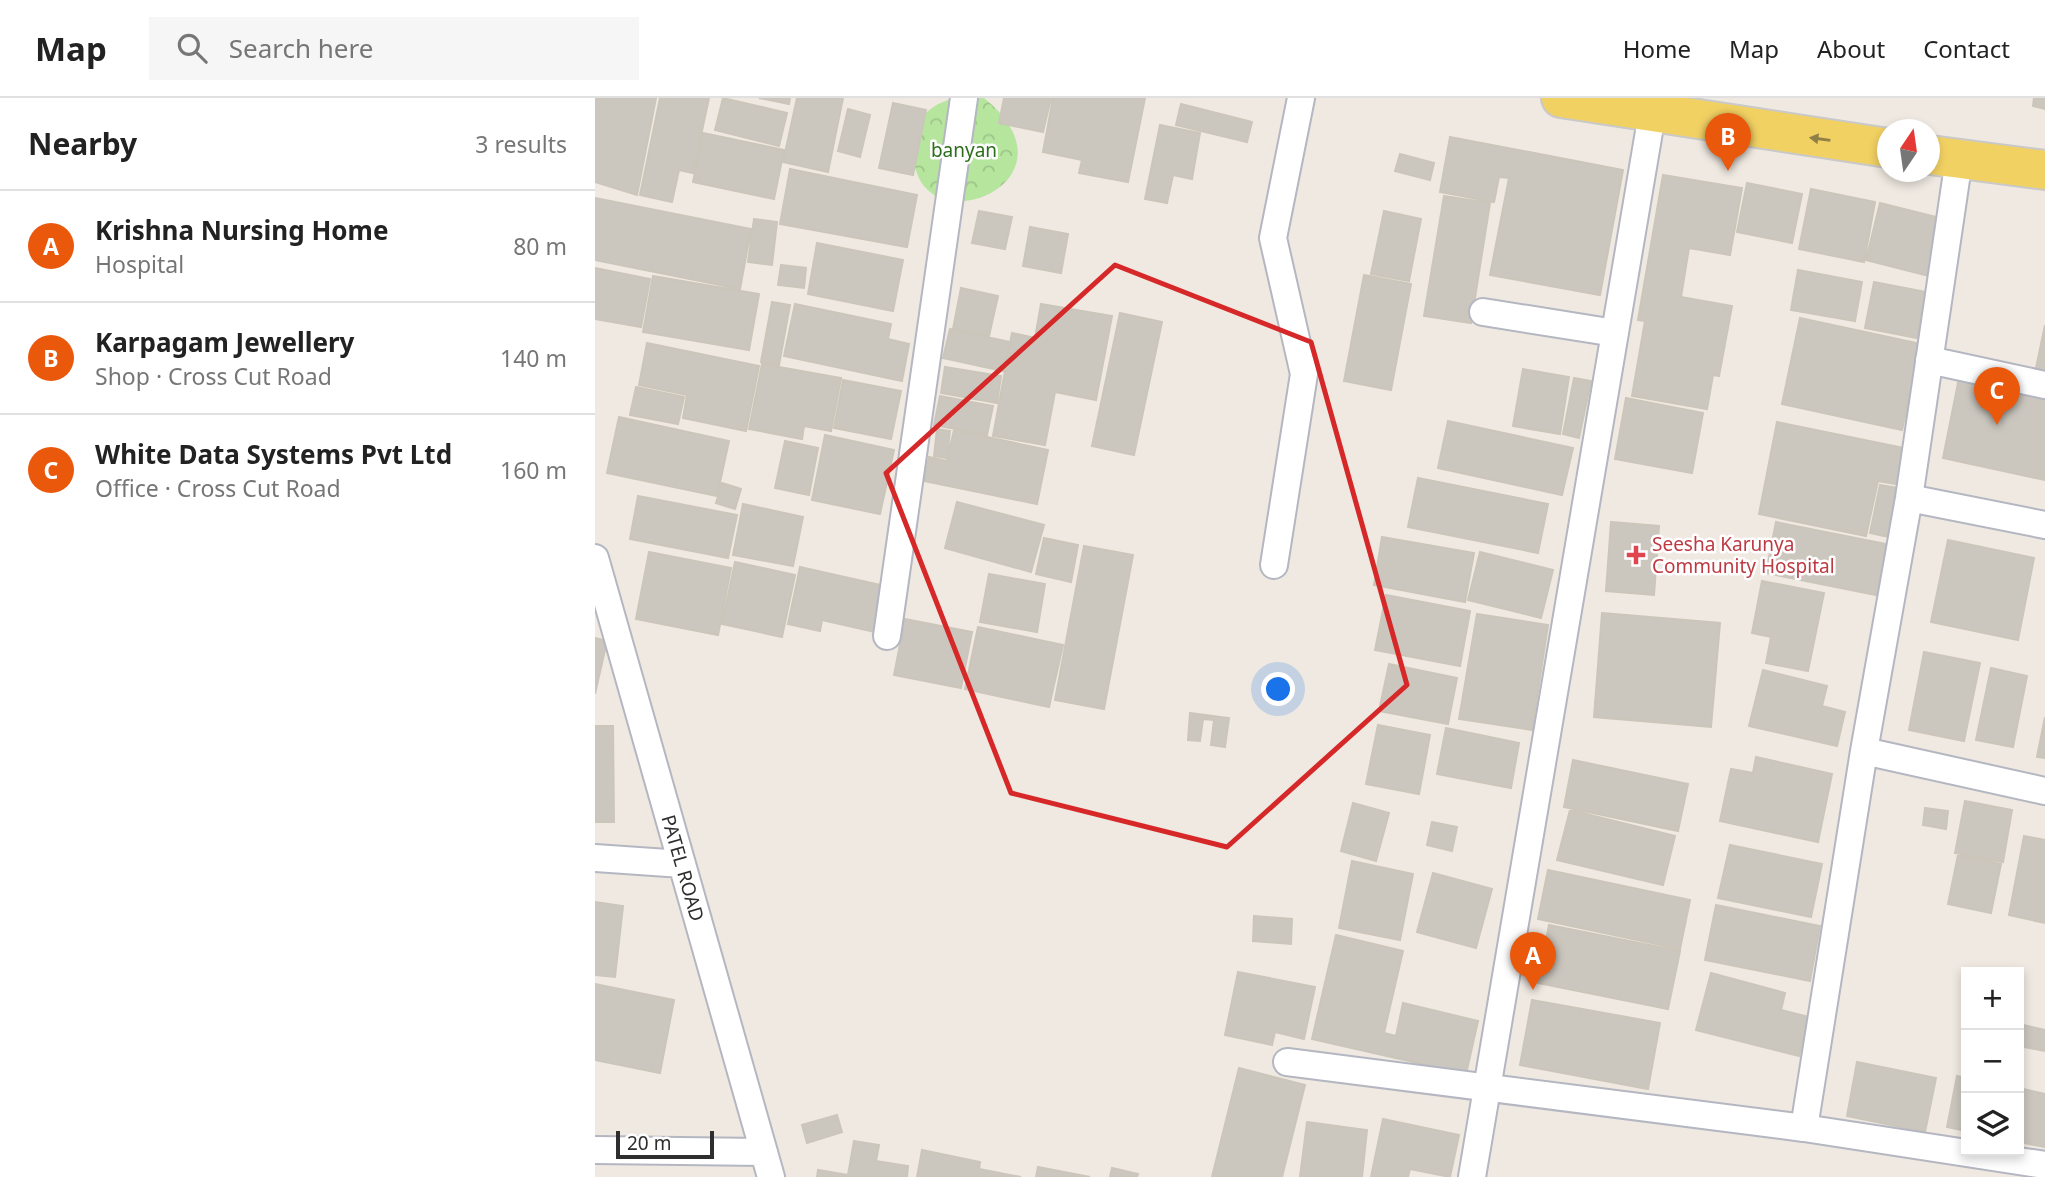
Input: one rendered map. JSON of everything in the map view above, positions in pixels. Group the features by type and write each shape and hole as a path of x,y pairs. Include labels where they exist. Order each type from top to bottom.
{"main road":[{"path":"1561,98 1877,146"},
{"path":"1944,157 2045,170"}],"street":[{"path":"887,636 964,98"},
{"path":"1274,565 1304,374 1273,238 1301,98"},
{"path":"1472,1177 1652,114"},
{"path":"1804,1128 1864,751 1909,498 1929,360 1944,157"},
{"path":"1483,312 1615,333"},
{"path":"1929,360 2045,385"},
{"path":"1909,498 2045,525"},
{"name":"PATEL ROAD","path":"595,558 767,1165"},
{"path":"1864,751 2045,790"},
{"path":"595,858 682,864"},
{"path":"1287,1062 1487,1090 1804,1128 2045,1165"},
{"path":"595,1150 767,1165"}],"highlighted area":[{"path":"1115,265 1311,342 1407,685 1227,847 1011,793 886,473"}],"green space":[{"name":"banyan","path":"955,98 984,98 1012,130 1017,159 1006,182 984,196 957,201 933,194 917,173 915,136 920,121 929,111"}],"building":[{"path":"595,98 656,98 637,195 595,182"},
{"path":"660,98 709,98 693,173 679,170 672,202 640,195"},
{"path":"723,98 787,113 779,146 715,130"},
{"path":"759,98 790,98 789,104"},
{"path":"797,98 843,98 828,172 783,162"},
{"path":"1004,98 1051,98 1043,132 999,123"},
{"path":"1053,98 1145,98 1128,182 1079,173 1082,160 1043,152"},
{"path":"2034,98 2045,98 2045,109 2033,106"},
{"path":"893,103 926,110 913,175 879,168"},
{"path":"1181,104 1252,122 1247,142 1176,125"},
{"path":"848,109 870,115 860,157 838,151"},
{"path":"1160,125 1200,133 1192,179 1173,175 1167,203 1145,199"},
{"path":"703,133 784,150 774,199 693,182"},
{"path":"1450,137 1623,170 1600,295 1490,275 1509,178 1499,177 1494,202 1440,192"},
{"path":"1400,154 1434,163 1430,180 1395,171"},
{"path":"790,169 917,195 907,247 780,224"},
{"path":"1663,175 1742,188 1730,255 1689,248 1681,297 1732,306 1719,376 1713,375 1707,409 1632,396 1645,321 1638,320"},
{"path":"1747,183 1802,194 1792,243 1737,232"},
{"path":"1811,189 1875,202 1864,262 1799,249"},
{"path":"1444,196 1490,203 1471,323 1424,316"},
{"path":"595,198 751,229 740,289 595,260"},
{"path":"1880,203 1944,219 1929,276 1866,260"},
{"path":"979,211 1012,217 1005,249 972,243"},
{"path":"1384,211 1421,219 1409,281 1371,274"},
{"path":"754,219 777,222 772,265 748,262"},
{"path":"1030,227 1068,234 1061,273 1023,266"},
{"path":"817,243 903,260 893,311 808,294"},
{"path":"781,265 806,268 804,288 778,285"},
{"path":"595,268 650,279 641,327 595,319"},
{"path":"1798,270 1862,282 1855,321 1791,310"},
{"path":"1364,275 1411,284 1391,390 1344,381"},
{"path":"653,276 759,294 749,350 643,332"},
{"path":"1874,282 1926,292 1917,338 1865,328"},
{"path":"961,288 998,296 989,336 953,329"},
{"path":"772,302 790,305 779,365 761,362"},
{"path":"795,304 891,324 888,339 909,344 902,381 784,356"},
{"path":"1041,304 1112,316 1096,400 1055,392 1045,445 993,436 1012,333 1035,338"},
{"path":"1120,313 1162,322 1134,455 1092,446"},
{"path":"1800,318 1921,344 1902,430 1782,404"},
{"path":"2045,325 2045,375 2035,373"},
{"path":"950,329 1010,342 1003,371 943,358"},
{"path":"647,343 759,366 746,431 683,418 687,395 639,385"},
{"path":"762,364 841,378 831,431 804,426 802,439 749,429"},
{"path":"945,367 1001,376 997,403 941,393"},
{"path":"1523,369 1569,377 1560,434 1513,426"},
{"path":"1960,373 2045,391 2045,480 1943,458"},
{"path":"1574,378 1591,381 1579,438 1563,434"},
{"path":"843,380 901,391 891,439 834,428"},
{"path":"636,387 684,397 678,424 630,415"},
{"path":"940,396 993,406 987,435 934,425"},
{"path":"1626,398 1703,413 1692,473 1615,459"},
{"path":"619,417 729,441 717,496 607,473"},
{"path":"1448,421 1573,448 1562,495 1438,468"},
{"path":"1777,422 1904,448 1896,484 1878,481 1866,536 1759,514"},
{"path":"937,429 950,431 947,458 934,456"},
{"path":"954,430 1048,450 1037,504 924,481 929,457 947,461"},
{"path":"825,435 894,450 880,514 812,500"},
{"path":"785,441 818,448 809,495 775,488"},
{"path":"1418,478 1548,504 1538,553 1408,527"},
{"path":"722,483 741,489 735,509 716,503"},
{"path":"1880,485 1899,488 1889,537 1870,533"},
{"path":"638,496 737,515 728,558 630,539"},
{"path":"957,502 1044,525 1031,572 945,548"},
{"path":"743,504 803,517 793,566 733,555"},
{"path":"1611,522 1659,526 1654,595 1606,591"},
{"path":"1776,522 1891,545 1881,596 1766,573"},
{"path":"1382,537 1474,553 1465,602 1374,585"},
{"path":"1044,538 1078,545 1071,582 1036,574"},
{"path":"1948,540 2034,558 2018,640 1931,622"},
{"path":"1084,546 1133,555 1104,709 1055,700"},
{"path":"649,552 731,568 718,635 636,619"},
{"path":"1480,552 1553,570 1541,618 1468,600"},
{"path":"735,562 795,575 782,637 722,624"},
{"path":"800,567 885,586 875,632 822,620 820,631 788,624"},
{"path":"989,574 1045,584 1037,632 980,622"},
{"path":"1762,581 1824,593 1808,671 1766,663 1771,637 1752,633"},
{"path":"1386,595 1470,611 1460,666 1375,650"},
{"path":"1602,613 1720,623 1711,727 1594,717"},
{"path":"1477,614 1548,625 1532,730 1459,719"},
{"path":"905,619 972,632 961,688 894,675"},
{"path":"978,627 1063,645 1049,707 965,689"},
{"path":"595,638 607,641 595,694"},
{"path":"1924,652 1980,663 1964,741 1909,730"},
{"path":"1389,664 1457,678 1448,724 1379,711"},
{"path":"1991,668 2027,676 2013,747 1976,740"},
{"path":"1763,670 1827,686 1822,706 1845,712 1837,746 1749,726"},
{"path":"1190,713 1229,718 1225,747 1211,745 1214,720 1203,719 1200,741 1188,740"},
{"path":"2045,717 2045,758 2037,757"},
{"path":"1378,725 1430,735 1419,794 1366,784"},
{"path":"595,726 613,726 614,822 595,822"},
{"path":"1446,728 1519,743 1511,788 1437,774"},
{"path":"1756,757 1832,774 1818,842 1720,821 1731,769 1753,773"},
{"path":"1573,760 1688,784 1678,831 1564,807"},
{"path":"1965,801 2012,810 2003,862 1955,853"},
{"path":"1353,803 1389,813 1376,861 1341,851"},
{"path":"1925,808 1948,811 1946,829 1923,825"},
{"path":"1570,810 1675,836 1663,885 1557,860"},
{"path":"1432,822 1457,827 1452,851 1427,845"},
{"path":"2024,836 2045,840 2045,923 2009,915"},
{"path":"1730,845 1822,864 1811,917 1718,898"},
{"path":"1958,855 2001,864 1991,913 1948,904"},
{"path":"1352,861 1413,874 1400,940 1339,928"},
{"path":"1548,870 1690,900 1680,949 1538,919"},
{"path":"1433,873 1492,889 1476,948 1417,932"},
{"path":"595,902 623,906 615,977 595,975"},
{"path":"1716,905 1820,926 1810,981 1705,960"},
{"path":"1254,916 1292,919 1291,944 1253,941"},
{"path":"1549,925 1680,951 1668,1009 1538,983"},
{"path":"1336,935 1403,951 1384,1033 1396,1036 1403,1003 1478,1021 1466,1074 1312,1039"},
{"path":"1238,972 1315,987 1304,1039 1275,1032 1272,1045 1225,1035"},
{"path":"1711,973 1785,993 1781,1010 1809,1017 1799,1056 1696,1030"},
{"path":"595,984 674,1000 660,1073 595,1060"},
{"path":"1532,1000 1660,1023 1648,1089 1520,1065"},
{"path":"2024,1025 2045,1030 2045,1051 2024,1047"},
{"path":"1857,1062 1936,1078 1925,1132 1847,1116"},
{"path":"1239,1068 1305,1085 1282,1177 1212,1177"},
{"path":"1957,1076 1961,1077 1961,1130 1947,1127"},
{"path":"2024,1089 2045,1094 2045,1147 2024,1143"},
{"path":"837,1115 842,1132 807,1143 802,1125"},
{"path":"1383,1119 1459,1135 1450,1177 1410,1169 1408,1177 1371,1177"},
{"path":"1307,1122 1367,1130 1362,1177 1300,1177"},
{"path":"854,1141 879,1145 876,1161 908,1166 907,1177 817,1177 818,1170 848,1175"},
{"path":"922,1150 980,1162 979,1169 1021,1177 917,1177"},
{"path":"1038,1167 1090,1177 1036,1177"},
{"path":"1112,1168 1138,1174 1137,1177 1110,1177"}],"place":[{"name":"Karpagam Jewellery","path":"1728,171"},
{"name":"White Data Systems Pvt Ltd","path":"1997,425"},
{"name":"Seesha Karunya Community Hospital","path":"1636,555"},
{"name":"Krishna Nursing Home","path":"1533,990"}]}
